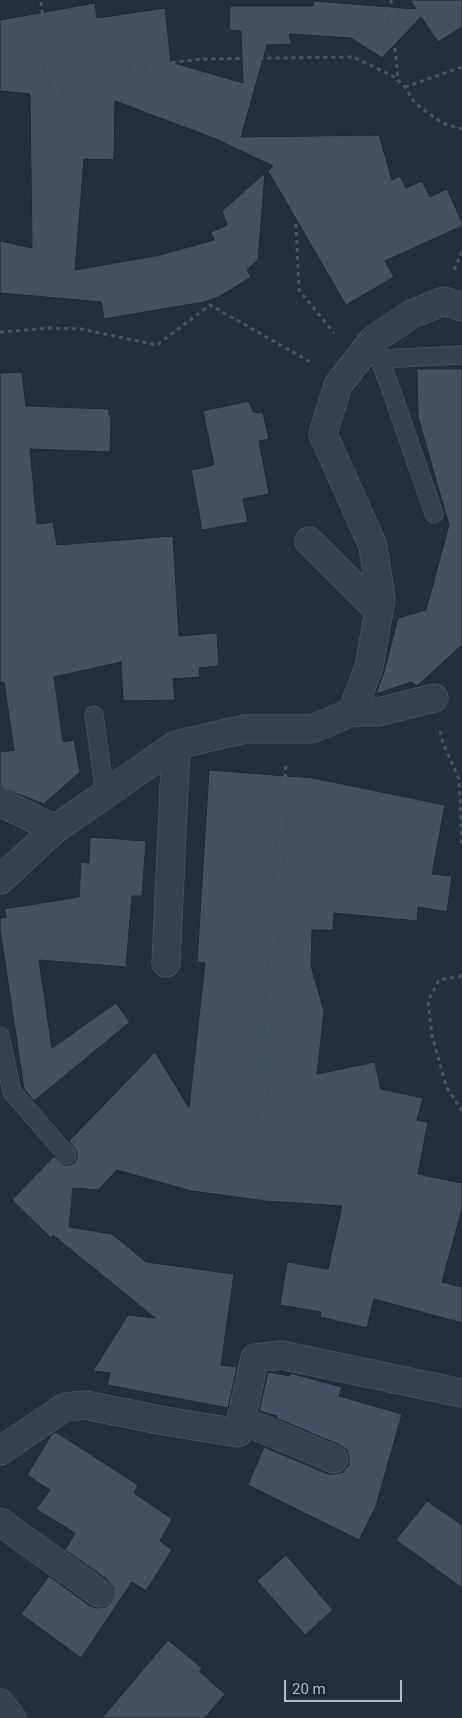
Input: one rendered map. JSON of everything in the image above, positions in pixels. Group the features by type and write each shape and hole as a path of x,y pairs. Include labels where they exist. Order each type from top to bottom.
{"street":[{"path":"352,712 369,667 381,599 373,546 323,434 338,386 412,314 444,301 462,307"},
{"path":"309,541 380,611"},
{"path":"0,880 54,829 176,745 245,729 312,729 352,712 378,712 434,698"},
{"path":"166,963 176,745"},
{"path":"0,802 54,829"},
{"path":"0,1451 65,1407 85,1405 238,1433 255,1358 281,1355 462,1394"},
{"path":"241,1420 334,1459"},
{"path":"0,1522 99,1593"},
{"path":"0,1703 12,1718"}],"lane":[{"path":"434,514 363,360 462,355"},
{"path":"94,715 105,794"},
{"path":"0,1036 12,1092 67,1155"}],"path":[{"path":"391,0 398,81"},
{"path":"40,2 49,71 58,90 84,79 143,66 202,59 353,57 393,76 405,87 416,103 442,123 462,129"},
{"path":"405,87 462,67"},
{"path":"296,224 299,290 363,360"},
{"path":"0,332 50,328 81,329 157,345 210,306 363,360"},
{"path":"434,698 443,743 459,779 462,847"},
{"path":"260,1145 289,729"},
{"path":"457,774 462,774"},
{"path":"462,976 439,980 428,1001 432,1035 446,1086 462,1111"}],"building":[{"path":"410,0 462,0 462,27 438,42 421,17 382,58 351,38 289,34 292,44 267,45 241,137 379,135 392,180 400,176 406,188 422,181 430,197 447,189 462,222 462,226 385,261 394,277 346,305 268,171 273,166 216,139 115,101 114,160 84,159 75,270 160,255 214,240 211,232 227,225 222,211 265,173 258,260 247,270 251,277 219,297 204,302 104,319 101,302 0,293 0,241 32,248 30,94 0,91 0,20 95,3 97,18 165,8 171,62 243,83 241,31 229,30 230,6 313,6 314,1 416,9"},
{"path":"417,369 462,369 462,645 417,686 411,682 376,694 384,672 398,618 426,610 449,525 418,417"},
{"path":"22,372 26,406 109,409 109,415 111,415 110,452 30,449 37,524 53,522 57,545 173,536 179,636 217,633 219,666 199,668 200,677 173,679 175,700 123,701 121,662 54,677 63,742 74,740 80,772 44,804 0,787 0,752 14,750 4,682 0,683 0,373"},
{"path":"249,401 253,412 263,413 269,439 259,441 269,494 243,499 248,522 202,530 191,470 214,465 203,411"},
{"path":"209,770 313,778 445,805 432,874 452,876 447,912 418,907 417,921 334,913 333,930 312,930 311,966 324,1011 317,1074 375,1062 381,1089 423,1098 417,1120 428,1122 418,1174 462,1183 462,1209 442,1282 462,1287 462,1323 374,1299 367,1328 320,1317 321,1312 280,1305 287,1262 328,1269 342,1206 266,1201 191,1191 117,1170 98,1190 73,1188 69,1227 112,1234 146,1262 234,1274 221,1365 237,1367 228,1408 107,1385 110,1373 93,1371 128,1315 155,1318 53,1235 51,1238 12,1200 54,1156 64,1165 74,1163 77,1158 77,1152 69,1141 155,1052 189,1108 205,963 197,962"},
{"path":"90,837 146,841 142,896 132,896 126,967 39,960 52,1048 116,1003 130,1022 34,1101 24,1089 0,929 0,918 6,917 4,909 79,897 81,862 89,863"},
{"path":"268,1372 290,1376 290,1373 342,1387 339,1396 402,1414 376,1506 359,1540 248,1485 264,1447 328,1474 343,1472 349,1465 347,1450 340,1445 276,1418 277,1416 259,1411"},
{"path":"56,1432 138,1485 134,1493 172,1519 160,1541 172,1550 146,1591 132,1582 81,1658 21,1614 49,1576 90,1606 97,1608 106,1607 114,1595 113,1587 108,1580 65,1550 75,1533 36,1509 50,1490 27,1475 52,1434"},
{"path":"427,1501 462,1525 462,1588 396,1540"},
{"path":"286,1555 333,1610 305,1635 257,1581"},
{"path":"168,1640 202,1668 200,1672 225,1694 205,1718 102,1718"}]}
